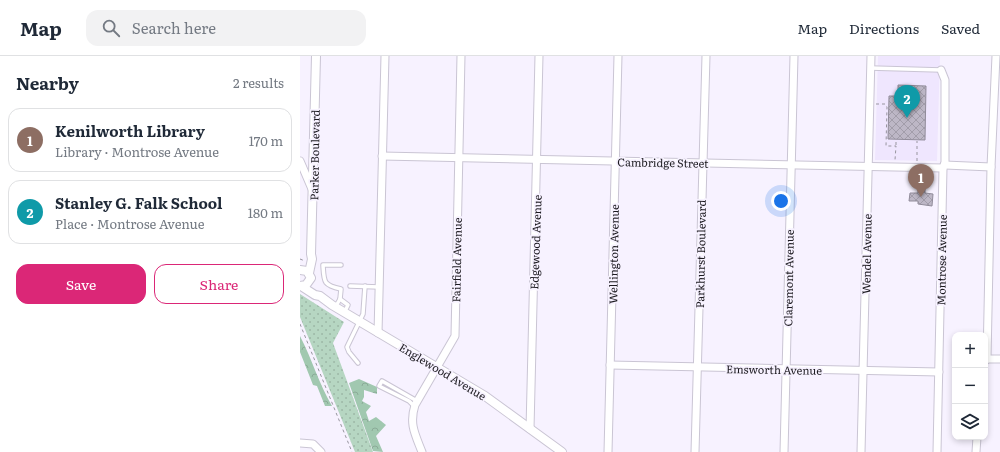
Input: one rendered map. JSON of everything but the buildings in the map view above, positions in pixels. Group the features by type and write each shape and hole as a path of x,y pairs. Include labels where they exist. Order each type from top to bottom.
{"street":[{"name":"Parker Boulevard","path":"310,276 312,259 316,56"},
{"path":"378,333 385,56"},
{"name":"Fairfield Avenue","path":"422,452 412,419 416,404 454,336 461,56"},
{"name":"Edgewood Avenue","path":"530,429 540,56"},
{"name":"Wellington Avenue","path":"608,452 618,56"},
{"name":"Parkhurst Boulevard","path":"695,452 706,56"},
{"name":"Claremont Avenue","path":"784,452 794,56"},
{"name":"Wendel Avenue","path":"861,452 871,56"},
{"path":"987,332 991,167 998,68 996,56"},
{"name":"Montrose Avenue","path":"937,452 945,80 941,70"},
{"name":"Cambridge Street","path":"382,156 791,166 991,167"},
{"path":"300,161 313,191"},
{"path":"310,276 304,270 300,269 305,265 311,254"},
{"name":"Englewood Avenue","path":"300,286 306,285 310,276"},
{"name":"Englewood Avenue","path":"310,276 312,284 320,296"},
{"name":"Englewood Avenue","path":"300,286 315,295 320,296 378,333 485,396 562,452"},
{"path":"988,360 1000,359"},
{"name":"Emsworth Avenue","path":"610,365 939,372"},
{"path":"976,452 977,440"},
{"path":"300,443 313,444 321,452"}],"lane":[{"path":"870,68 941,70"},
{"path":"336,307 340,299 341,289 326,284 324,280 323,265 341,265"},
{"path":"350,286 379,287"},
{"path":"358,364 347,347 363,314 365,286"},
{"path":"340,299 348,304 345,312"},
{"path":"382,381 416,404 408,401 379,386 382,381"}],"path":[{"path":"876,104 884,104 887,107 886,146 896,146"},
{"path":"895,161 896,140"},
{"path":"917,162 918,141"},
{"path":"300,259 305,261"},
{"path":"300,324 352,452"}],"shaded area":[{"path":"878,56 940,56 937,161 875,160"}],"green space":[{"path":"300,294 344,322 333,343 373,452 355,452 300,317"},
{"path":"300,336 332,406 325,406 317,386 313,385 300,352"},
{"path":"359,379 377,387 377,394 364,390 364,397 362,401 371,406 366,412 369,421 376,417 386,425 376,436 383,452 373,451 349,383"}],"place":[{"name":"Stanley G. Falk School","path":"907,118"},
{"name":"Kenilworth Library","path":"921,197"}]}
